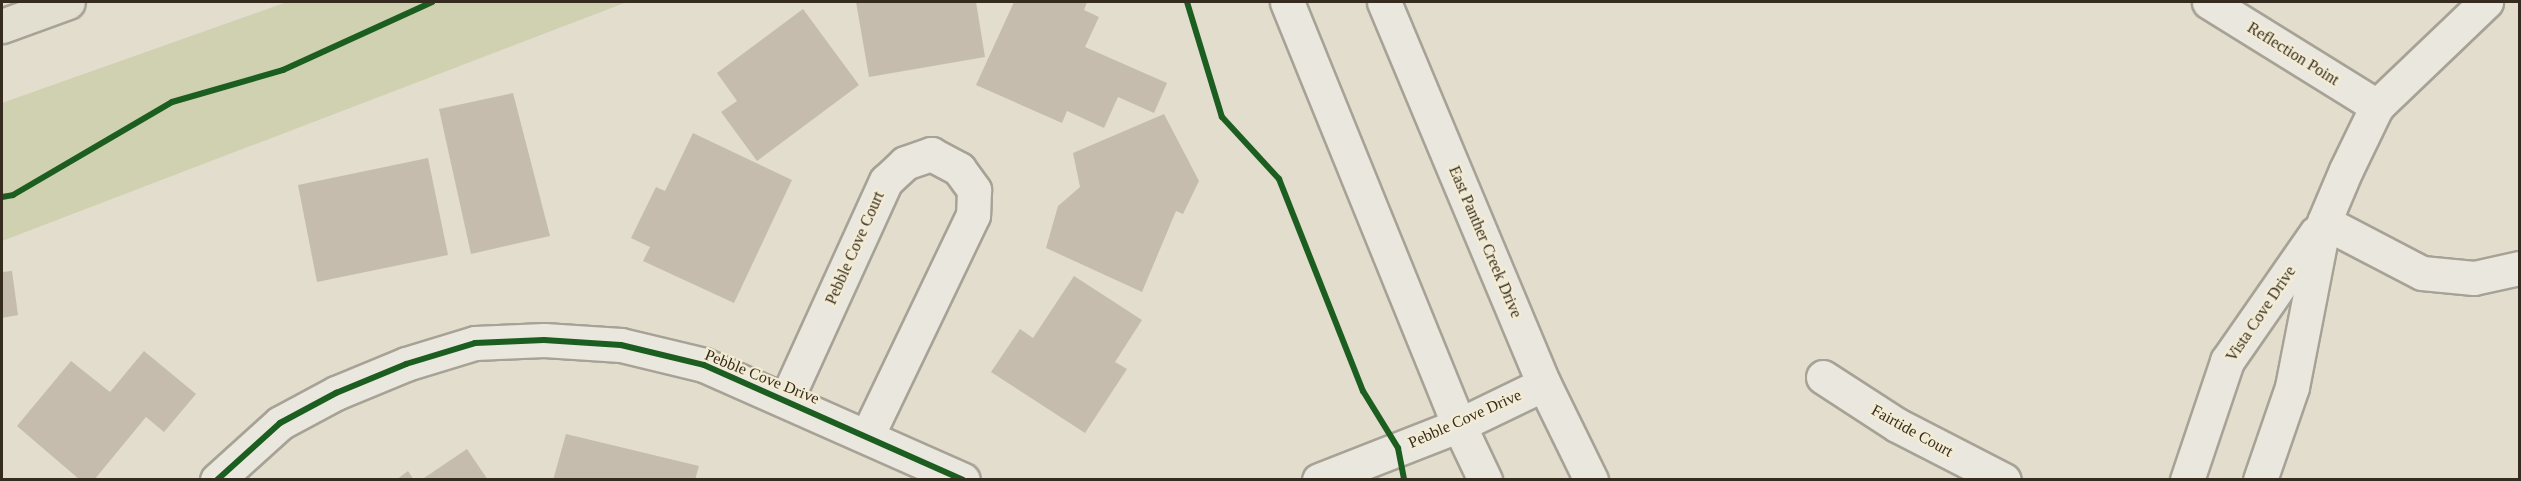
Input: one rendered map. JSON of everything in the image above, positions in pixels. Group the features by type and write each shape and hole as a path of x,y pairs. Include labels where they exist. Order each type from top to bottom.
{"main road":[{"path":"2,26 68,2"}],"street":[{"path":"1287,2 1459,425 1485,480"},
{"name":"East Panther Creek Drive","path":"1384,2 1544,384 1591,480"},
{"name":"Reflection Point","path":"2209,2 2377,106"},
{"name":"Vista Cove Drive","path":"2187,480 2227,361 2324,222 2377,106 2486,2"},
{"name":"Pebble Cove Court","path":"786,400 886,181 905,163 932,154 959,169 974,190 974,215 867,436"},
{"path":"2324,222 2422,273 2474,278 2520,268"},
{"name":"Vista Cove Drive","path":"2260,480 2292,387 2324,222"},
{"name":"Pebble Cove Drive","path":"217,480 280,423 336,393 406,364 475,343 544,340 621,345 704,365 963,480"},
{"name":"Fairtide Court","path":"1823,377 1897,425 2004,480"},
{"name":"Pebble Cove Drive","path":"1319,480 1459,425 1544,384"}],"green space":[{"path":"287,2 627,2 2,241 2,103"}],"building":[{"path":"856,2 976,2 985,57 869,77"},
{"path":"1014,2 1087,2 1084,10 1099,17 1085,47 1167,83 1154,113 1118,97 1104,128 1067,111 1062,123 976,85"},
{"path":"803,9 859,85 757,161 721,112 737,101 717,73"},
{"path":"513,93 550,236 471,254 439,109"},
{"path":"1164,114 1199,181 1183,214 1176,211 1142,292 1046,248 1058,206 1080,187 1073,153"},
{"path":"693,133 792,180 734,303 643,261 650,247 631,238 656,187 665,191"},
{"path":"428,158 448,255 317,282 298,185"},
{"path":"12,271 18,315 2,318 2,272"},
{"path":"1074,276 1142,320 1115,362 1127,369 1085,433 991,372 1020,329 1033,338"},
{"path":"144,351 196,394 164,432 146,417 94,480 80,480 17,426 71,361 110,392"},
{"path":"566,434 699,466 695,480 553,480"},
{"path":"467,449 488,480 421,480"},
{"path":"408,471 414,480 396,480"}],"cycle path":[{"path":"2,197 13,195 172,102 283,70 432,2"},
{"path":"1187,2 1222,117 1279,179 1363,391 1398,448 1404,480"},
{"path":"217,480 280,423 336,393 406,364 475,343 544,340 621,345 704,365 963,480"}]}
